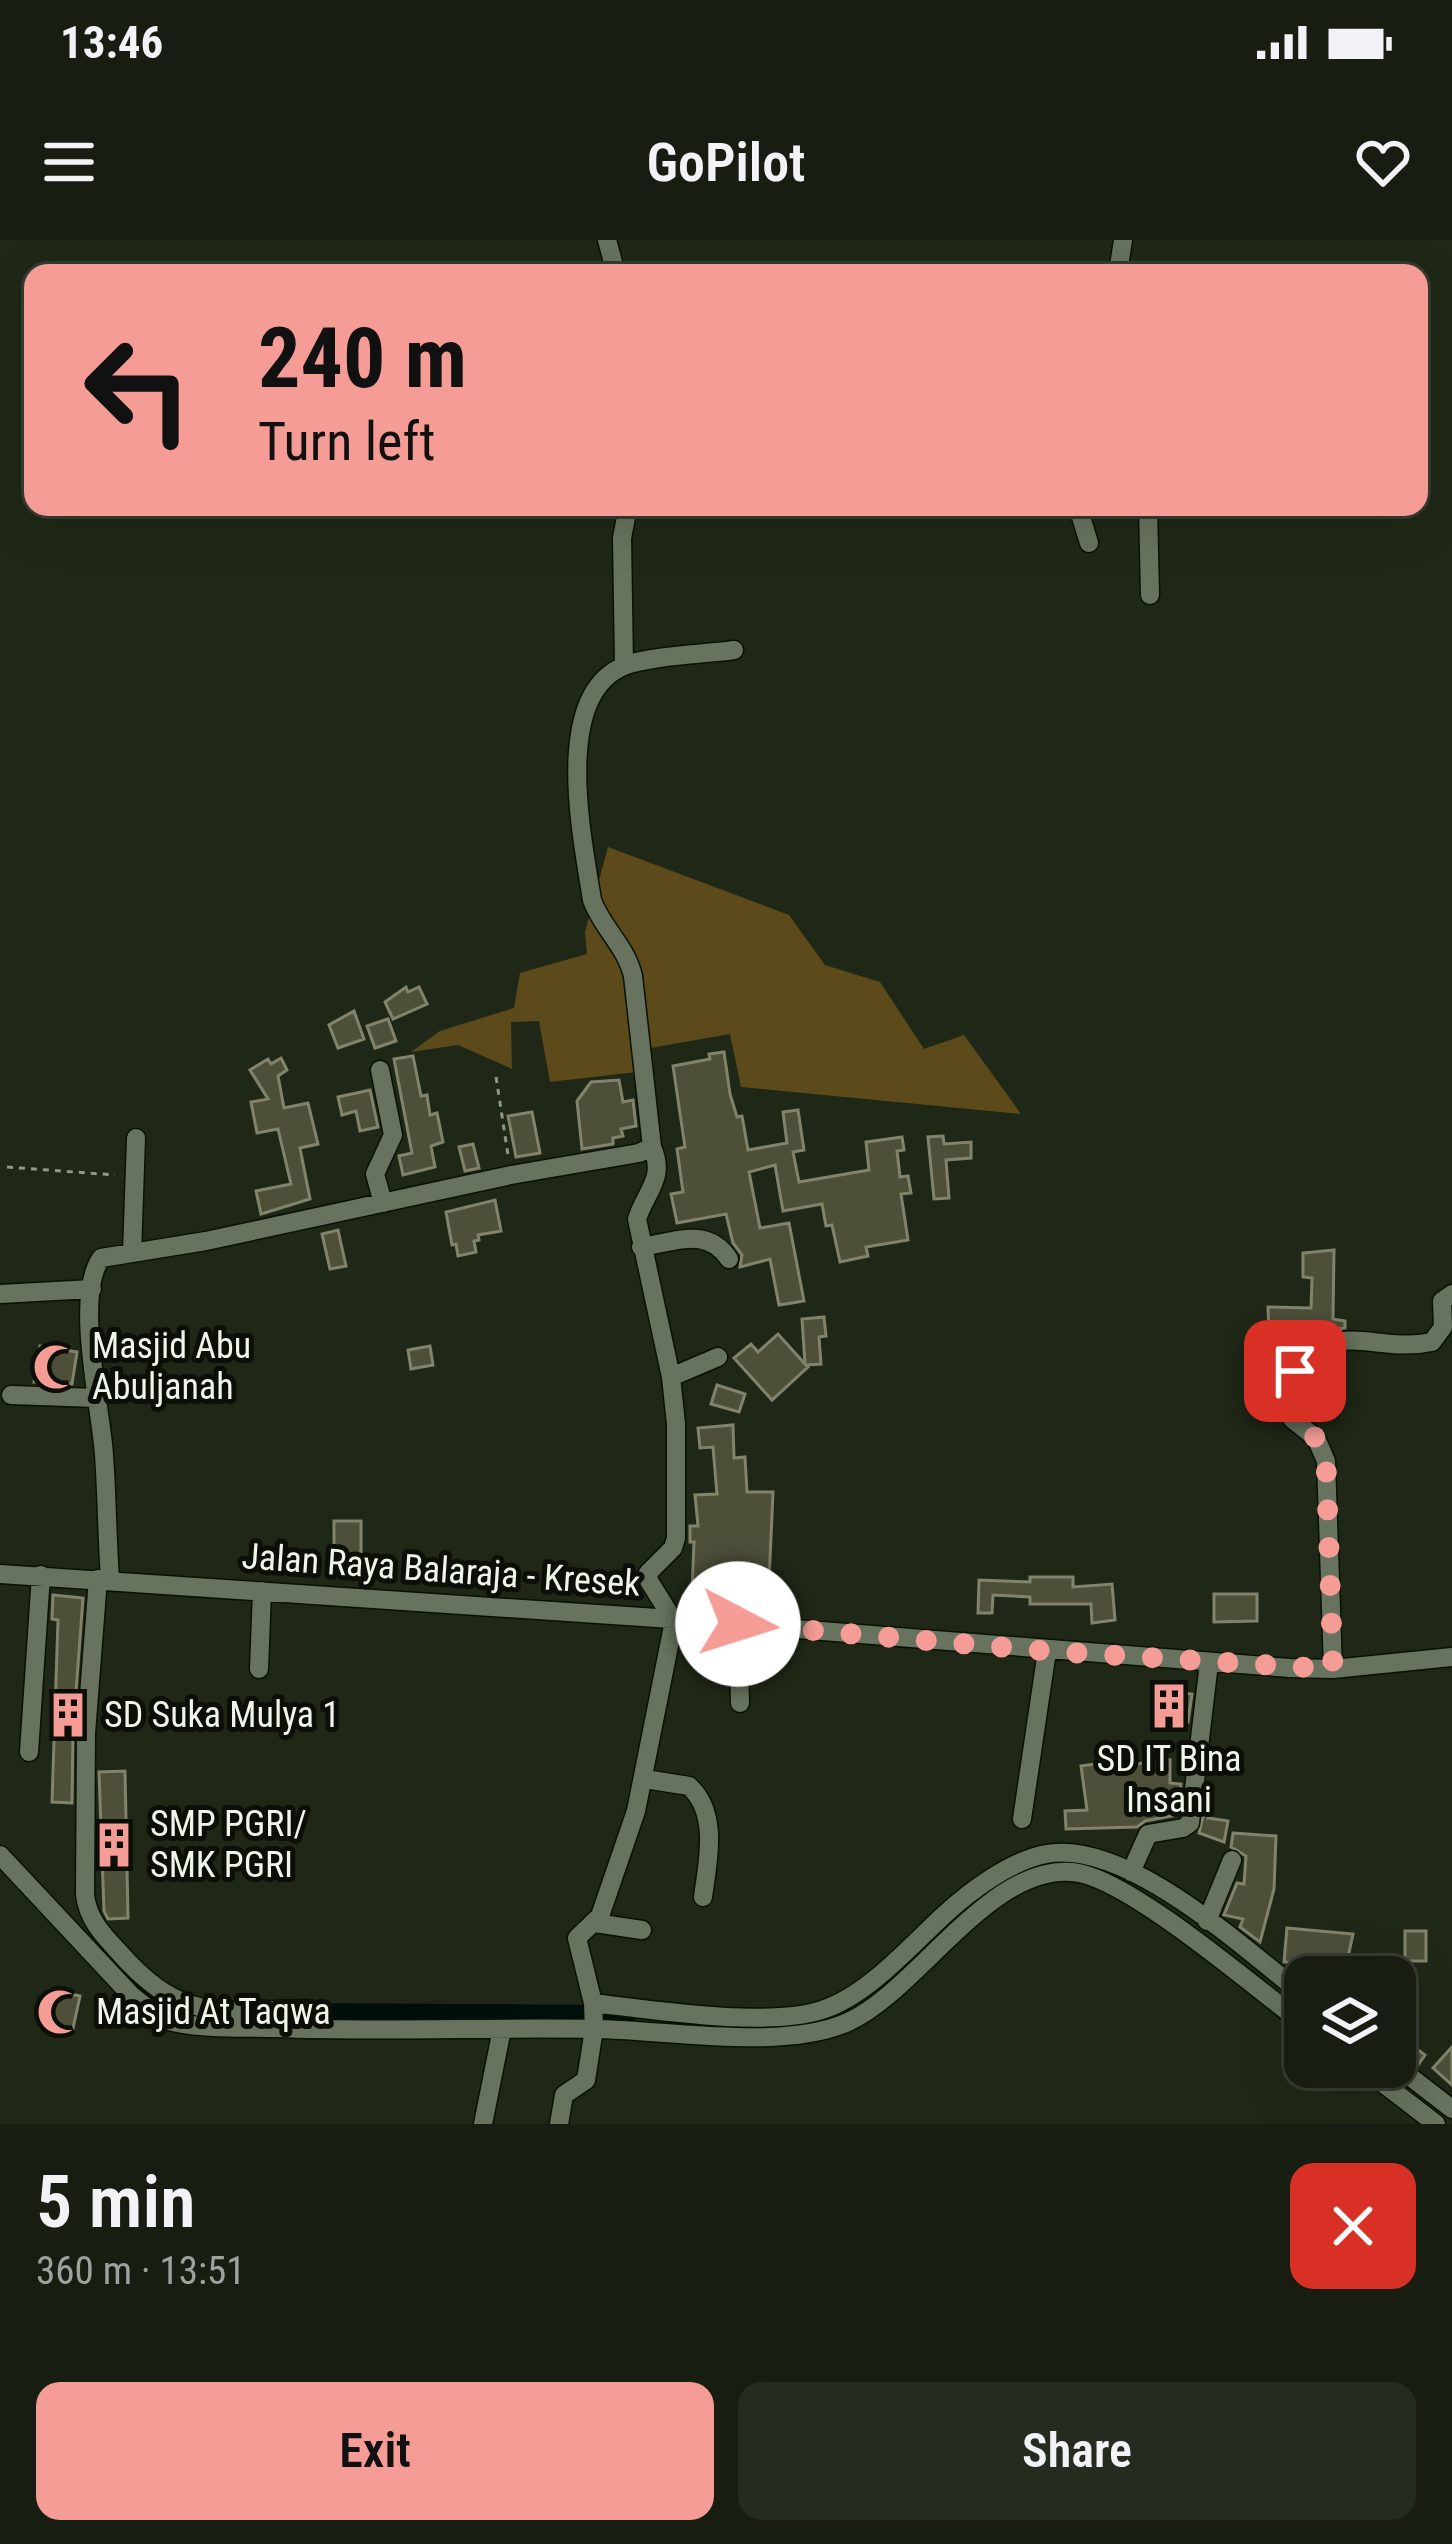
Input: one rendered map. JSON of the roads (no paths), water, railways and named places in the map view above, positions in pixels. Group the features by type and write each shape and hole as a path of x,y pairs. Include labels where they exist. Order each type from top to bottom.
{"street":[{"path":"624,666 622,538 626,516"},
{"path":"1081,516 1089,543"},
{"path":"1148,516 1150,595"},
{"path":"595,1924 645,1779 674,1621 648,1577 654,1562 673,1548 676,1538 678,1476 671,1377 637,1219 656,1183 657,1158 633,976 629,960 596,914 592,900 577,800 576,758 584,719 602,682 624,666 734,650"},
{"path":"380,1070 393,1135 375,1174 383,1203"},
{"path":"132,1253 136,1138"},
{"path":"306,2009 199,2008 171,1999 138,1974 89,1913 85,1895 86,1733 104,1579 104,1452 91,1370 92,1289 101,1258 652,1147"},
{"path":"640,1247 711,1239 729,1259"},
{"path":"0,1294 92,1289"},
{"path":"1333,1669 1326,1461 1316,1438 1292,1419 1288,1384 1307,1357 1341,1339 1432,1342 1443,1327 1442,1301 1452,1294"},
{"path":"671,1377 718,1357"},
{"path":"11,1395 96,1398"},
{"name":"Jalan Raya Balaraja - Kresek","path":"0,1574 738,1624 1209,1663 1333,1669 1452,1657"},
{"path":"28,1752 41,1575"},
{"path":"259,1669 262,1591"},
{"path":"738,1624 740,1703"},
{"path":"1022,1820 1047,1651"},
{"path":"1131,1872 1148,1834 1190,1823 1209,1663"},
{"path":"645,1779 689,1786 703,1804 709,1833 703,1897"},
{"path":"0,1855 131,1995 176,2023 308,2030 502,2029 594,2016 800,2015 819,2011 856,1991 950,1910 1041,1855 1082,1854 1131,1872 1207,1921 1284,1980"},
{"path":"1207,1921 1232,1860"},
{"path":"594,2016 793,2036 837,2026 876,2004 929,1954 1015,1887 1033,1877 1061,1873 1078,1873 1125,1891 1284,2009"},
{"path":"559,2124 564,2095 586,2080 594,2016 577,1940 595,1924 642,1930"},
{"path":"483,2124 502,2029"},
{"path":"1416,2081 1452,2108"},
{"path":"1393,2088 1436,2124"}],"waterway":[{"path":"1013,1870 1086,1861"},
{"path":"102,1951 159,2000 202,2011"},
{"path":"290,2012 628,2014"}],"place":[{"name":"Masjid Abu Abuljanah","path":"56,1367"},
{"name":"SD IT Bina Insani","path":"1169,1706"},
{"name":"SD Suka Mulya 1","path":"68,1715"},
{"name":"SMP PGRI/ SMK PGRI","path":"114,1845"},
{"name":"Masjid At Taqwa","path":"60,2012"}]}
